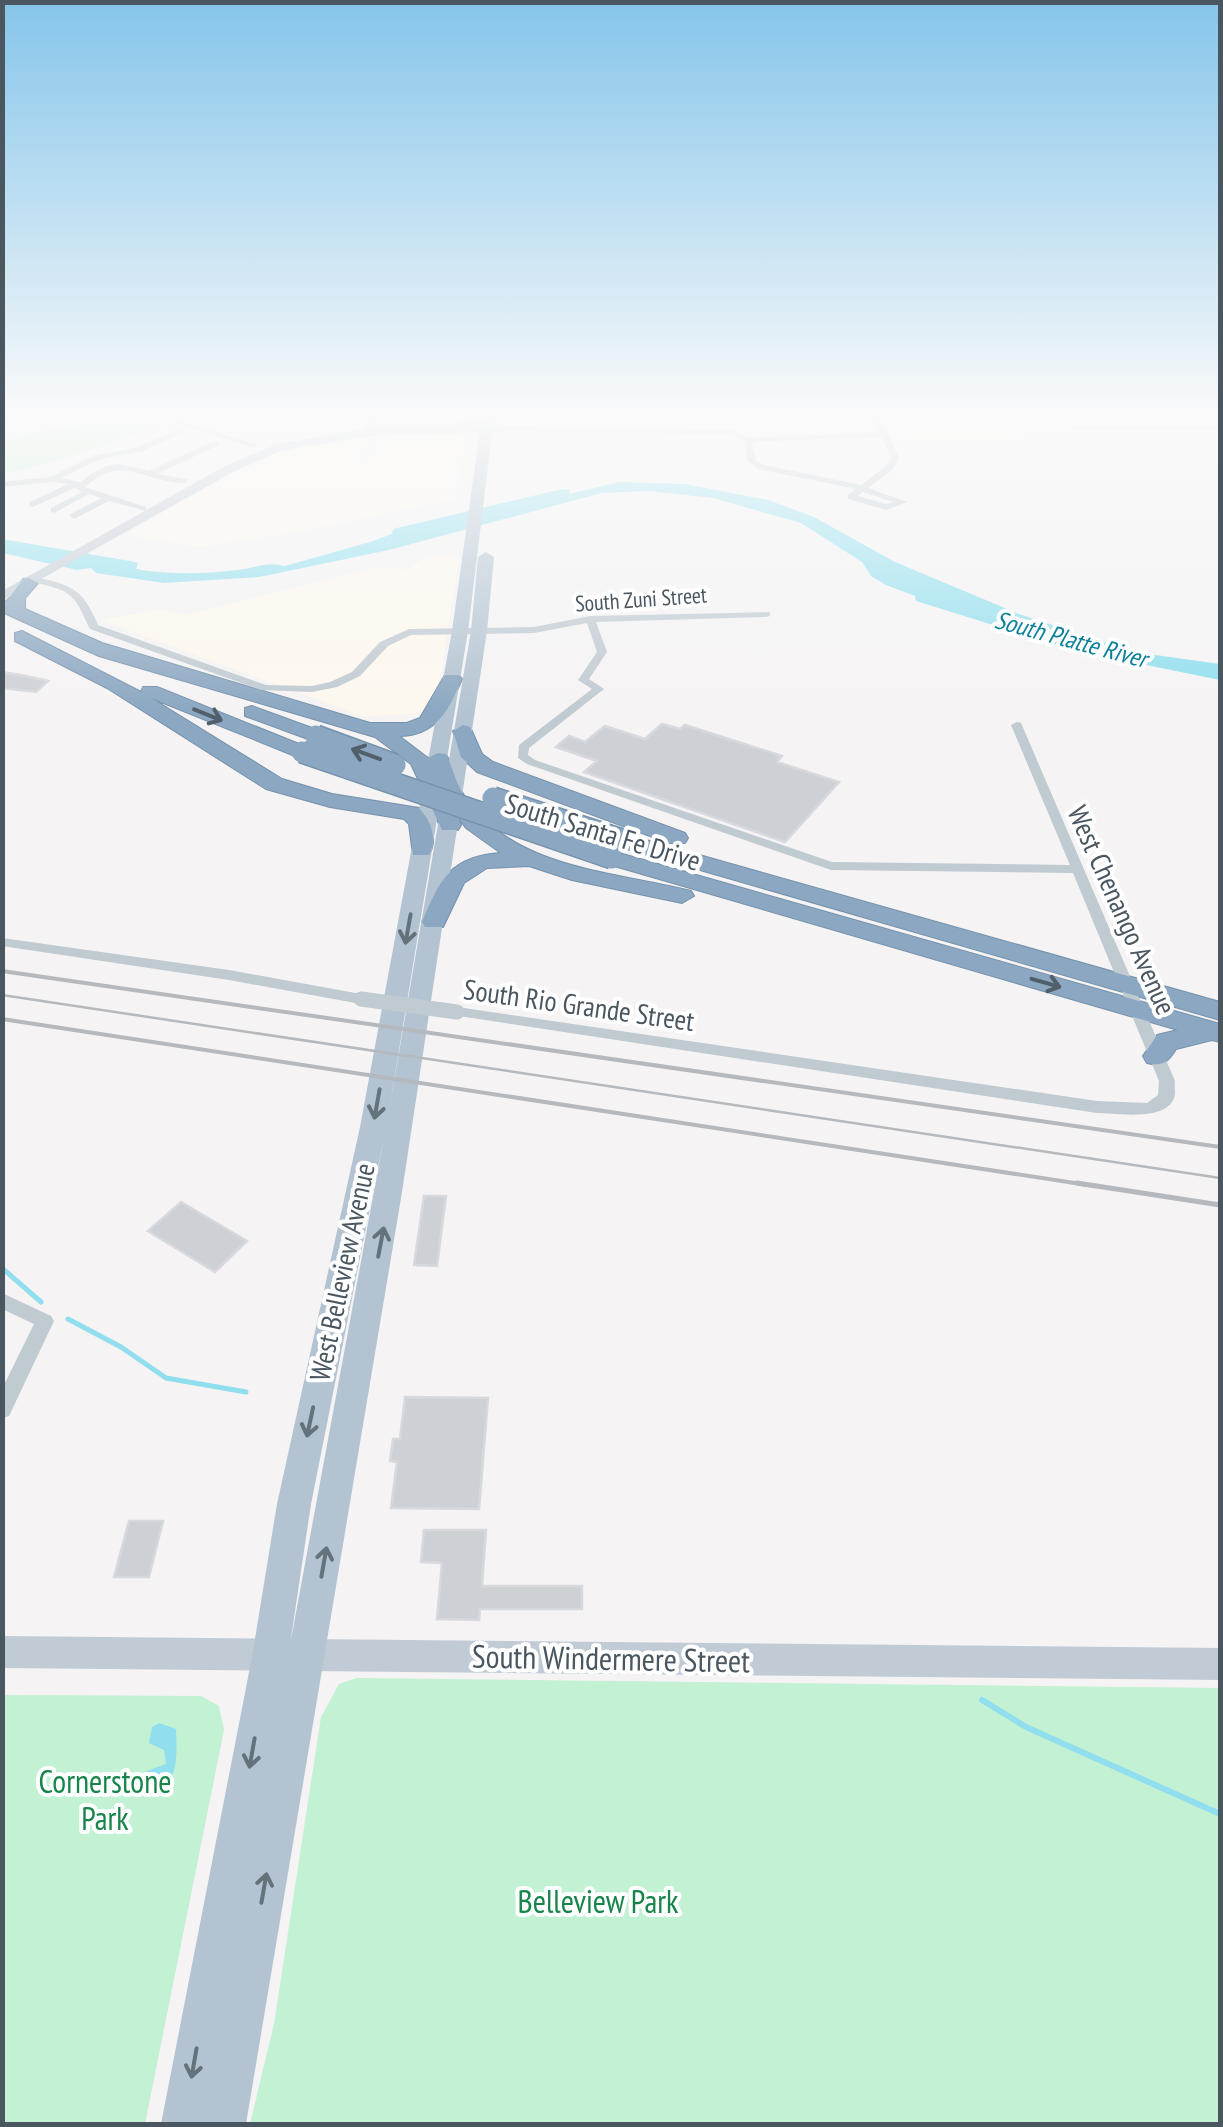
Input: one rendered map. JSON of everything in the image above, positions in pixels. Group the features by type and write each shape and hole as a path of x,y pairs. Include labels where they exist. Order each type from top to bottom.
{"highway":[{"path":"5,598 16,597 38,576"},
{"path":"5,598 38,576"},
{"name":"South Santa Fe Drive","path":"5,598 88,644 309,744"},
{"path":"13,632 114,684 260,777 300,792 368,802 404,799 442,787 506,786 573,800"},
{"name":"South Santa Fe Drive","path":"13,632 309,744 618,849 952,957 1134,997"},
{"path":"88,644 216,686 392,730 426,725 437,716 452,680"},
{"path":"340,719 382,733 405,746 489,838 516,854 552,866 952,957"},
{"path":"463,730 478,763 573,800 976,940"},
{"path":"260,777 316,797 411,812 420,822 421,850"},
{"path":"442,787 450,825"},
{"name":"South Santa Fe Drive","path":"618,849 976,940 1219,1025"},
{"path":"434,922 453,878 470,865 500,860 552,866"},
{"path":"1157,1056 1167,1042 1219,1025"}],"main road":[{"name":"West Belleview Avenue","path":"224,2124 286,1657 294,1504 369,1145 421,850 463,730 481,516"},
{"name":"West Belleview Avenue","path":"442,787 452,680 470,631"},
{"name":"West Belleview Avenue","path":"183,2124 286,1657 316,1605 388,1205 450,825"}],"street":[{"path":"93,543 131,516"},
{"path":"38,576 137,516"},
{"name":"South Zuni Street","path":"38,576 81,595 94,627 265,688 312,689 333,685 356,674 384,644 400,635 534,630 590,619 766,614"},
{"path":"590,619 602,652 583,680 599,689 523,747 522,756 531,762 830,866 1076,869"},
{"name":"West Chenango Avenue","path":"1017,725 1167,1082 1166,1098 1150,1108"},
{"name":"South Rio Grande Street","path":"2,942 229,974 360,999 1097,1107 1150,1108"},
{"path":"2,1300 45,1321 2,1410"},
{"name":"South Windermere Street","path":"2,1652 1220,1664"}],"shaded area":[{"path":"158,516 373,516 200,547 125,535"},
{"path":"427,556 459,557 436,703 422,714 362,716 101,620 161,609 185,615 375,568 408,569"}],"green space":[{"name":"Belleview Park","path":"357,1678 1220,1688 1220,2124 250,2124 274,2024 321,1717 339,1684"},
{"name":"Cornerstone Park","path":"3,1695 201,1696 219,1706 224,1730 145,2124 3,2124"}],"water":[{"path":"447,516 515,516 389,550 259,577 164,583 96,573 91,568 77,570 3,553 2,539 130,561 138,563 136,569 187,573 285,566 370,542 392,534 393,529"},
{"name":"South Platte River","path":"777,516 814,517 895,562 1019,614 1134,652 1220,664 1220,680 1073,650 916,601 915,596 871,576 862,562 801,523"},
{"path":"159,1723 176,1729 176,1757 169,1783 155,1795 146,1792 139,1782 147,1771 166,1764 164,1750 149,1743 152,1727"}],"building":[{"path":"2,672 48,681 36,692 2,688"},
{"path":"662,724 680,729 685,725 782,756 777,762 839,782 785,842 584,772 597,761 556,747 569,736 585,742 605,726 645,739"},
{"path":"424,1196 446,1196 437,1266 414,1265"},
{"path":"181,1202 247,1241 215,1272 148,1231"},
{"path":"405,1397 488,1398 479,1509 391,1508 397,1462 390,1461 393,1439 400,1439"},
{"path":"129,1521 163,1521 149,1577 114,1577"},
{"path":"424,1530 486,1530 482,1586 582,1586 582,1609 480,1609 479,1620 437,1619 442,1563 421,1562"}],"waterway":[{"path":"2,1268 41,1302"},
{"path":"68,1319 121,1347 166,1378 246,1392"},
{"path":"982,1700 1026,1727 1220,1814"}],"tram line":[{"path":"2,995 1220,1178"}],"railway":[{"path":"2,971 1220,1147"},
{"path":"2,1019 1094,1186"},
{"path":"1077,1183 1220,1205"}]}
